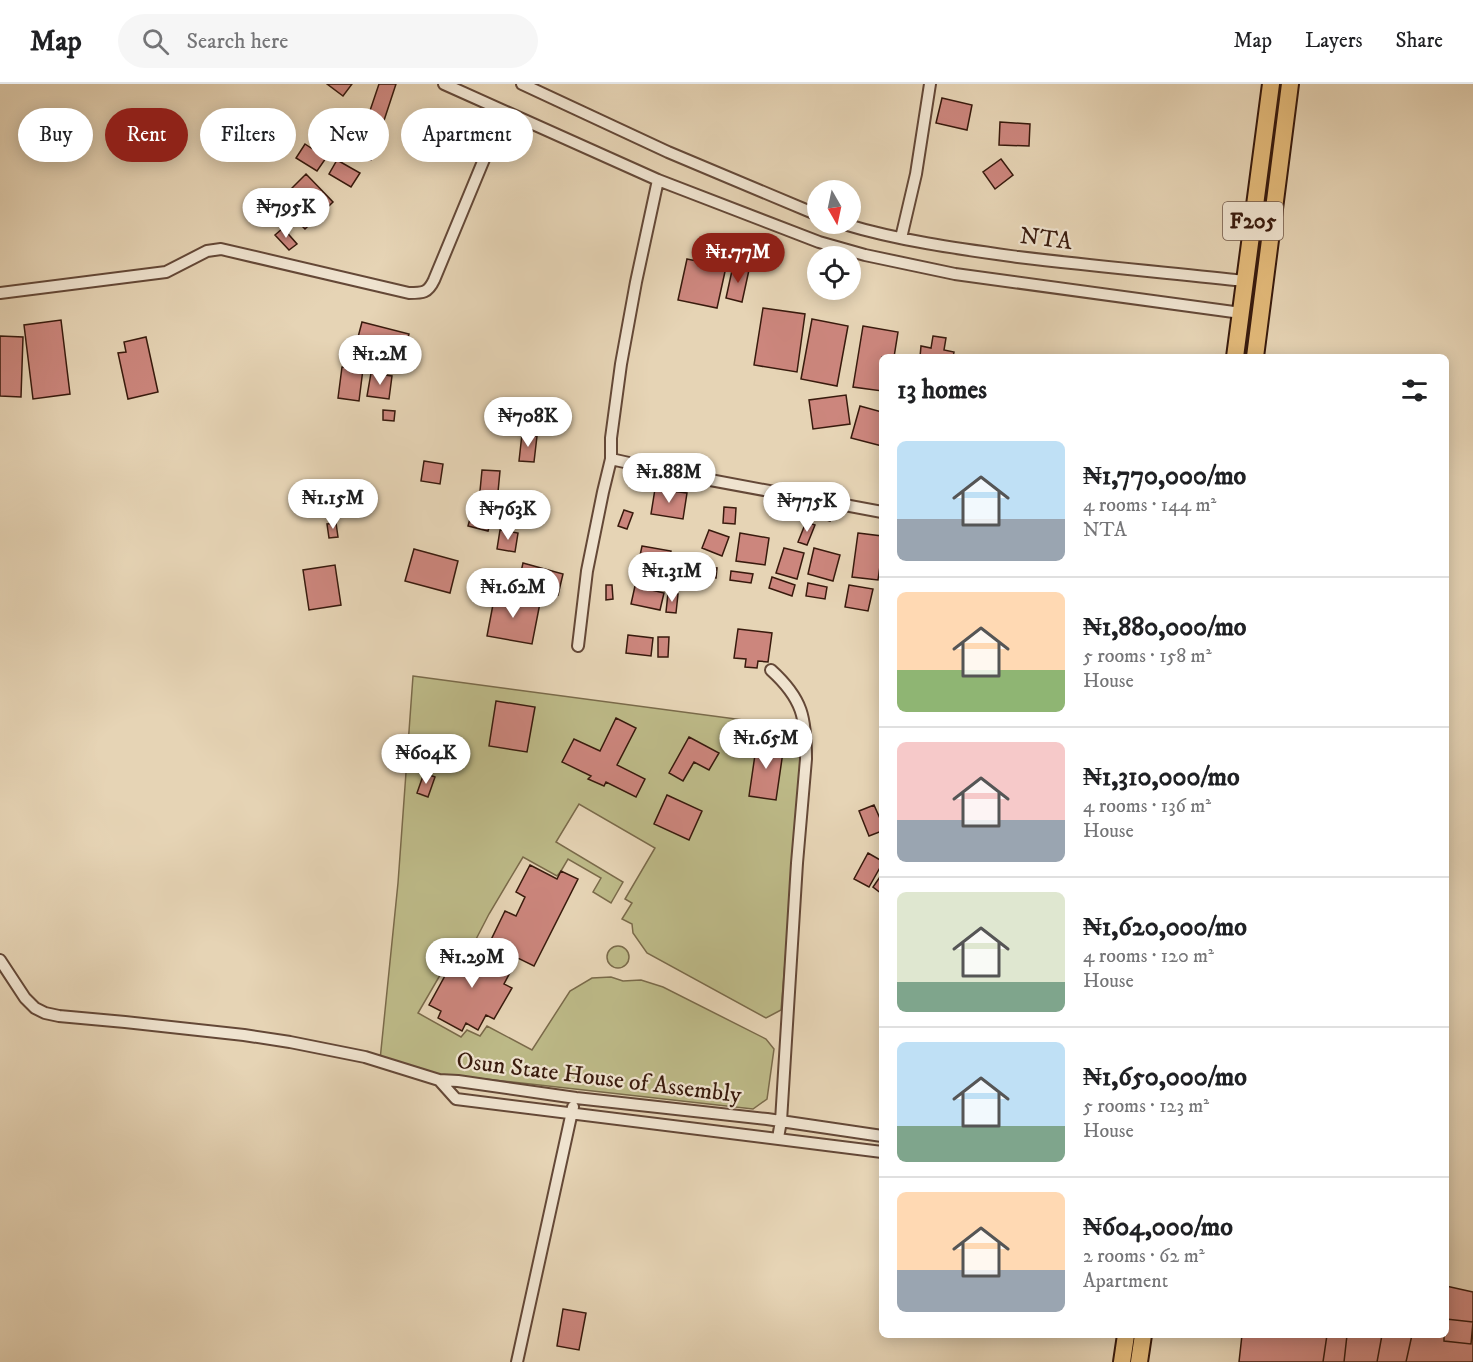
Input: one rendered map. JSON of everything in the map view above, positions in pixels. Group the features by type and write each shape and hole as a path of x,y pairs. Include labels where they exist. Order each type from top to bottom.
{"main road":[{"name":"F205","path":"1235,354 1271,84"},
{"name":"F205","path":"1255,354 1290,84"},
{"path":"1122,1362 1126,1338"},
{"path":"1140,1362 1143,1338"}],"street":[{"path":"444,84 497,108"},
{"path":"522,84 668,152 807,210"},
{"path":"901,238 916,174 930,84"},
{"path":"533,124 658,180 819,242 865,255 955,274 1241,313"},
{"path":"0,293 166,272 207,251 220,249 409,293 423,292 430,288 434,280 483,162"},
{"path":"578,646 587,571 611,459 611,438 621,364 658,180"},
{"name":"NTA","path":"861,229 980,252 1245,281"},
{"path":"611,459 678,474 879,511"},
{"path":"771,670 787,686 799,704 804,719 806,742 781,1121 777,1138"},
{"path":"0,960 25,998 34,1008 45,1013 290,1042 365,1057 439,1080"},
{"name":"Osun State House of Assembly","path":"439,1080 781,1121 879,1136"},
{"name":"Osun State House of Assembly","path":"439,1080 456,1099 879,1152"},
{"path":"517,1362 576,1098"}],"shaded area":[{"path":"413,676 796,727 803,750 781,1010 766,1018 647,953 633,933 632,924 622,919 632,903 625,899 655,848 579,804 556,842 623,882 611,903 593,892 601,878 568,859 557,876 523,857 473,945 461,939 418,1013 461,1037 467,1030 480,1036 487,1026 532,1050 570,991 592,978 641,980 663,987 766,1039 774,1049 767,1099 753,1109 458,1076 448,1079 380,1060 398,883"},
{"path":"618,946 626,949 629,957 626,965 618,968 610,965 607,957 610,949"}],"building":[{"path":"327,84 352,84 343,96"},
{"path":"379,84 396,84 388,108 371,108"},
{"path":"942,98 972,105 967,130 936,123"},
{"path":"1000,122 1030,124 1029,146 999,145"},
{"path":"305,144 308,146 308,162 323,162 317,171 296,158"},
{"path":"1001,159 1013,175 995,189 983,172"},
{"path":"336,162 341,162 360,173 351,187 329,174"},
{"path":"306,174 333,202 305,229 278,202"},
{"path":"283,228 297,244 289,250 275,235"},
{"path":"746,244 761,245 759,257 745,255"},
{"path":"687,259 726,267 717,308 678,300"},
{"path":"733,266 749,270 742,302 726,298"},
{"path":"763,308 805,314 797,372 754,365"},
{"path":"812,319 848,326 837,386 801,379"},
{"path":"61,320 70,394 33,399 24,325"},
{"path":"362,322 409,334 398,372 352,360"},
{"path":"863,326 898,332 894,354 879,354 879,391 853,387"},
{"path":"0,336 23,337 21,397 0,396"},
{"path":"933,336 946,338 944,350 954,352 954,354 920,354 921,346 931,348"},
{"path":"146,337 158,392 128,399 118,353 126,352 124,342"},
{"path":"342,367 363,369 359,401 338,398"},
{"path":"371,373 392,376 389,399 367,396"},
{"path":"846,395 850,424 813,429 809,400"},
{"path":"529,400 543,404 537,428 523,425"},
{"path":"860,406 879,411 879,445 851,438"},
{"path":"383,410 395,411 394,421 383,420"},
{"path":"522,434 537,436 534,462 519,461"},
{"path":"424,461 443,464 440,484 421,481"},
{"path":"482,470 500,471 498,492 480,491"},
{"path":"655,489 687,493 683,519 651,514"},
{"path":"506,493 544,499 540,522 502,516"},
{"path":"476,497 496,502 488,531 468,526"},
{"path":"724,507 736,508 735,524 723,523"},
{"path":"624,510 633,513 627,529 618,526"},
{"path":"817,510 832,514 830,521 816,517"},
{"path":"806,522 815,525 807,545 798,542"},
{"path":"336,523 338,537 329,538 327,524"},
{"path":"500,530 518,533 515,552 497,549"},
{"path":"709,530 729,537 722,556 702,548"},
{"path":"740,533 769,538 765,565 736,561"},
{"path":"858,533 879,536 878,580 852,577"},
{"path":"642,546 671,551 667,571 638,565"},
{"path":"784,548 804,553 797,579 776,573"},
{"path":"814,548 840,555 833,581 808,574"},
{"path":"414,549 458,561 450,593 405,581"},
{"path":"675,553 687,557 683,574 670,571"},
{"path":"523,563 563,574 558,595 518,585"},
{"path":"335,565 341,605 309,610 303,570"},
{"path":"698,566 717,568 716,578 697,576"},
{"path":"731,571 753,574 751,583 730,580"},
{"path":"772,577 795,585 792,596 769,588"},
{"path":"808,583 827,587 825,599 806,596"},
{"path":"606,585 612,585 613,599 606,600"},
{"path":"849,585 873,589 868,611 845,607"},
{"path":"635,586 664,593 660,610 631,604"},
{"path":"668,593 678,594 676,613 666,612"},
{"path":"495,594 540,603 532,644 487,636"},
{"path":"738,629 772,633 768,662 758,661 757,668 745,667 746,659 734,658"},
{"path":"628,635 653,638 651,656 626,653"},
{"path":"658,637 669,637 668,657 658,657"},
{"path":"496,701 535,707 527,752 489,746"},
{"path":"616,718 636,728 617,765 645,779 636,797 606,782 604,786 588,779 591,776 562,762 574,739 600,751"},
{"path":"735,723 751,731 745,743 729,736"},
{"path":"689,737 719,753 709,770 694,762 683,781 669,773"},
{"path":"757,741 784,745 776,800 749,796"},
{"path":"424,773 435,777 428,797 417,793"},
{"path":"667,795 702,811 689,840 654,824"},
{"path":"874,805 879,816 879,832 869,836 859,811"},
{"path":"868,853 879,859 879,869 869,887 854,879"},
{"path":"530,865 557,879 561,871 578,879 534,966 489,944 505,911 516,916 525,897 516,892"},
{"path":"879,878 879,892 873,887"},
{"path":"463,943 499,963 503,957 509,958 508,962 513,967 504,984 512,988 494,1019 486,1015 478,1030 466,1023 462,1031 438,1018 441,1011 429,1005"},
{"path":"1449,1287 1473,1292 1473,1362 1239,1362 1242,1338 1449,1338"},
{"path":"563,1309 586,1313 579,1350 557,1346"},
{"path":"1449,1319 1473,1322 1471,1344 1444,1341 1444,1338 1449,1338"},
{"path":"1327,1338 1347,1338 1344,1362 1323,1362"},
{"path":"1381,1338 1411,1338 1406,1362 1377,1362"}]}
